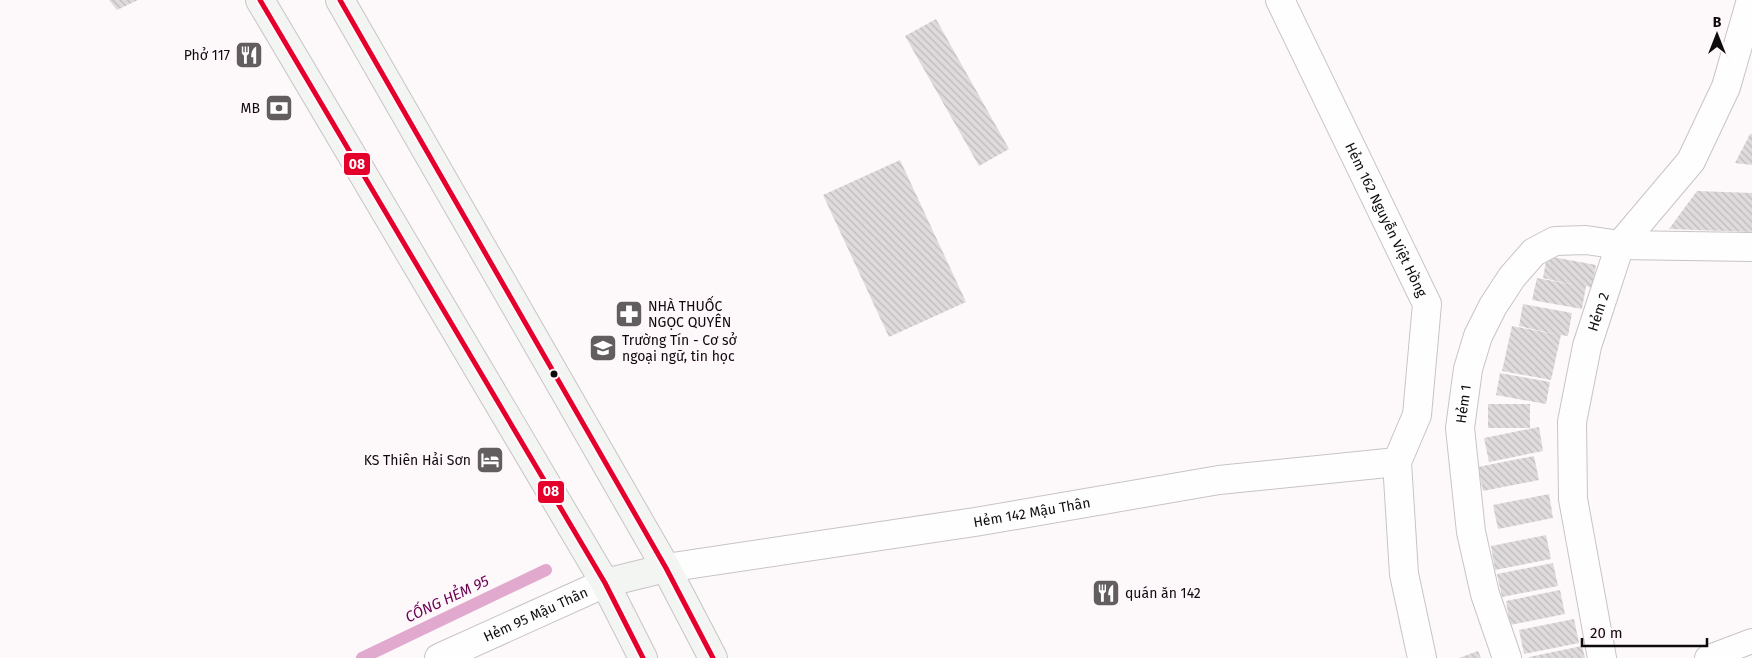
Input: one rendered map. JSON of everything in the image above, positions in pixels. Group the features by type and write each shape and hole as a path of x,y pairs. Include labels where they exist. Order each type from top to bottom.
{"main road":[{"path":"260,0 605,584 643,658"},
{"path":"340,0 666,568 713,658"},
{"path":"605,584 666,568"}],"street":[{"name":"Hẻm 162 Nguyễn Việt Hồng","path":"1280,0 1427,304 1417,415 1397,462 1404,574 1422,658"},
{"name":"Hẻm 2","path":"1602,658 1573,499 1572,422 1587,346 1620,245 1691,161 1726,87 1751,0"},
{"name":"Hẻm 1","path":"1507,658 1485,594 1471,532 1460,428 1468,369 1478,336 1493,306 1512,276 1534,252 1555,241 1586,240 1620,245 1752,247"},
{"name":"Hẻm 142 Mậu Thân","path":"666,568 975,522 1219,480 1397,462"},
{"name":"Hẻm 95 Mậu Thân","path":"439,658 605,584"}],"lane":[{"path":"1708,658 1752,641"}],"building":[{"path":"109,0 138,0 117,10"},
{"path":"936,19 1009,149 979,166 905,36"},
{"path":"1750,134 1752,134 1752,165 1735,163"},
{"path":"900,160 966,302 889,337 823,195"},
{"path":"1697,191 1752,193 1752,232 1669,229"},
{"path":"1547,256 1596,265 1592,288 1586,286 1582,309 1532,300 1537,278 1574,285 1543,278"},
{"path":"1523,304 1572,313 1568,336 1561,335 1551,380 1502,371 1512,326 1559,335 1519,326"},
{"path":"1500,373 1550,382 1546,404 1496,395"},
{"path":"1488,404 1530,404 1530,428 1488,428"},
{"path":"1539,427 1543,451 1489,462 1484,438"},
{"path":"1534,456 1539,480 1483,491 1478,467"},
{"path":"1549,494 1553,518 1498,529 1493,505"},
{"path":"1546,535 1551,559 1495,570 1491,546"},
{"path":"1553,563 1558,586 1502,597 1497,574"},
{"path":"1560,590 1565,614 1510,625 1506,601"},
{"path":"1574,619 1579,643 1524,654 1519,630"},
{"path":"1582,646 1585,658 1529,658 1529,657"},
{"path":"1478,651 1481,658 1459,658"}],"waterway":[{"name":"CỐNG HẺM 95","path":"362,658 546,570"}],"transit line":[{"name":"08","path":"260,0 605,583 643,658"},
{"name":"08","path":"340,0 666,568 713,658"}],"place":[{"name":"Phở 117","path":"249,55"},
{"name":"MB","path":"279,108"},
{"name":"NHÀ THUỐC NGỌC QUYÊN","path":"629,314"},
{"name":"Trường Tín - Cơ sở ngoại ngữ, tin học","path":"603,348"},
{"name":"KS Thiên Hải Sơn","path":"490,460"},
{"name":"quán ăn 142","path":"1106,593"}]}
